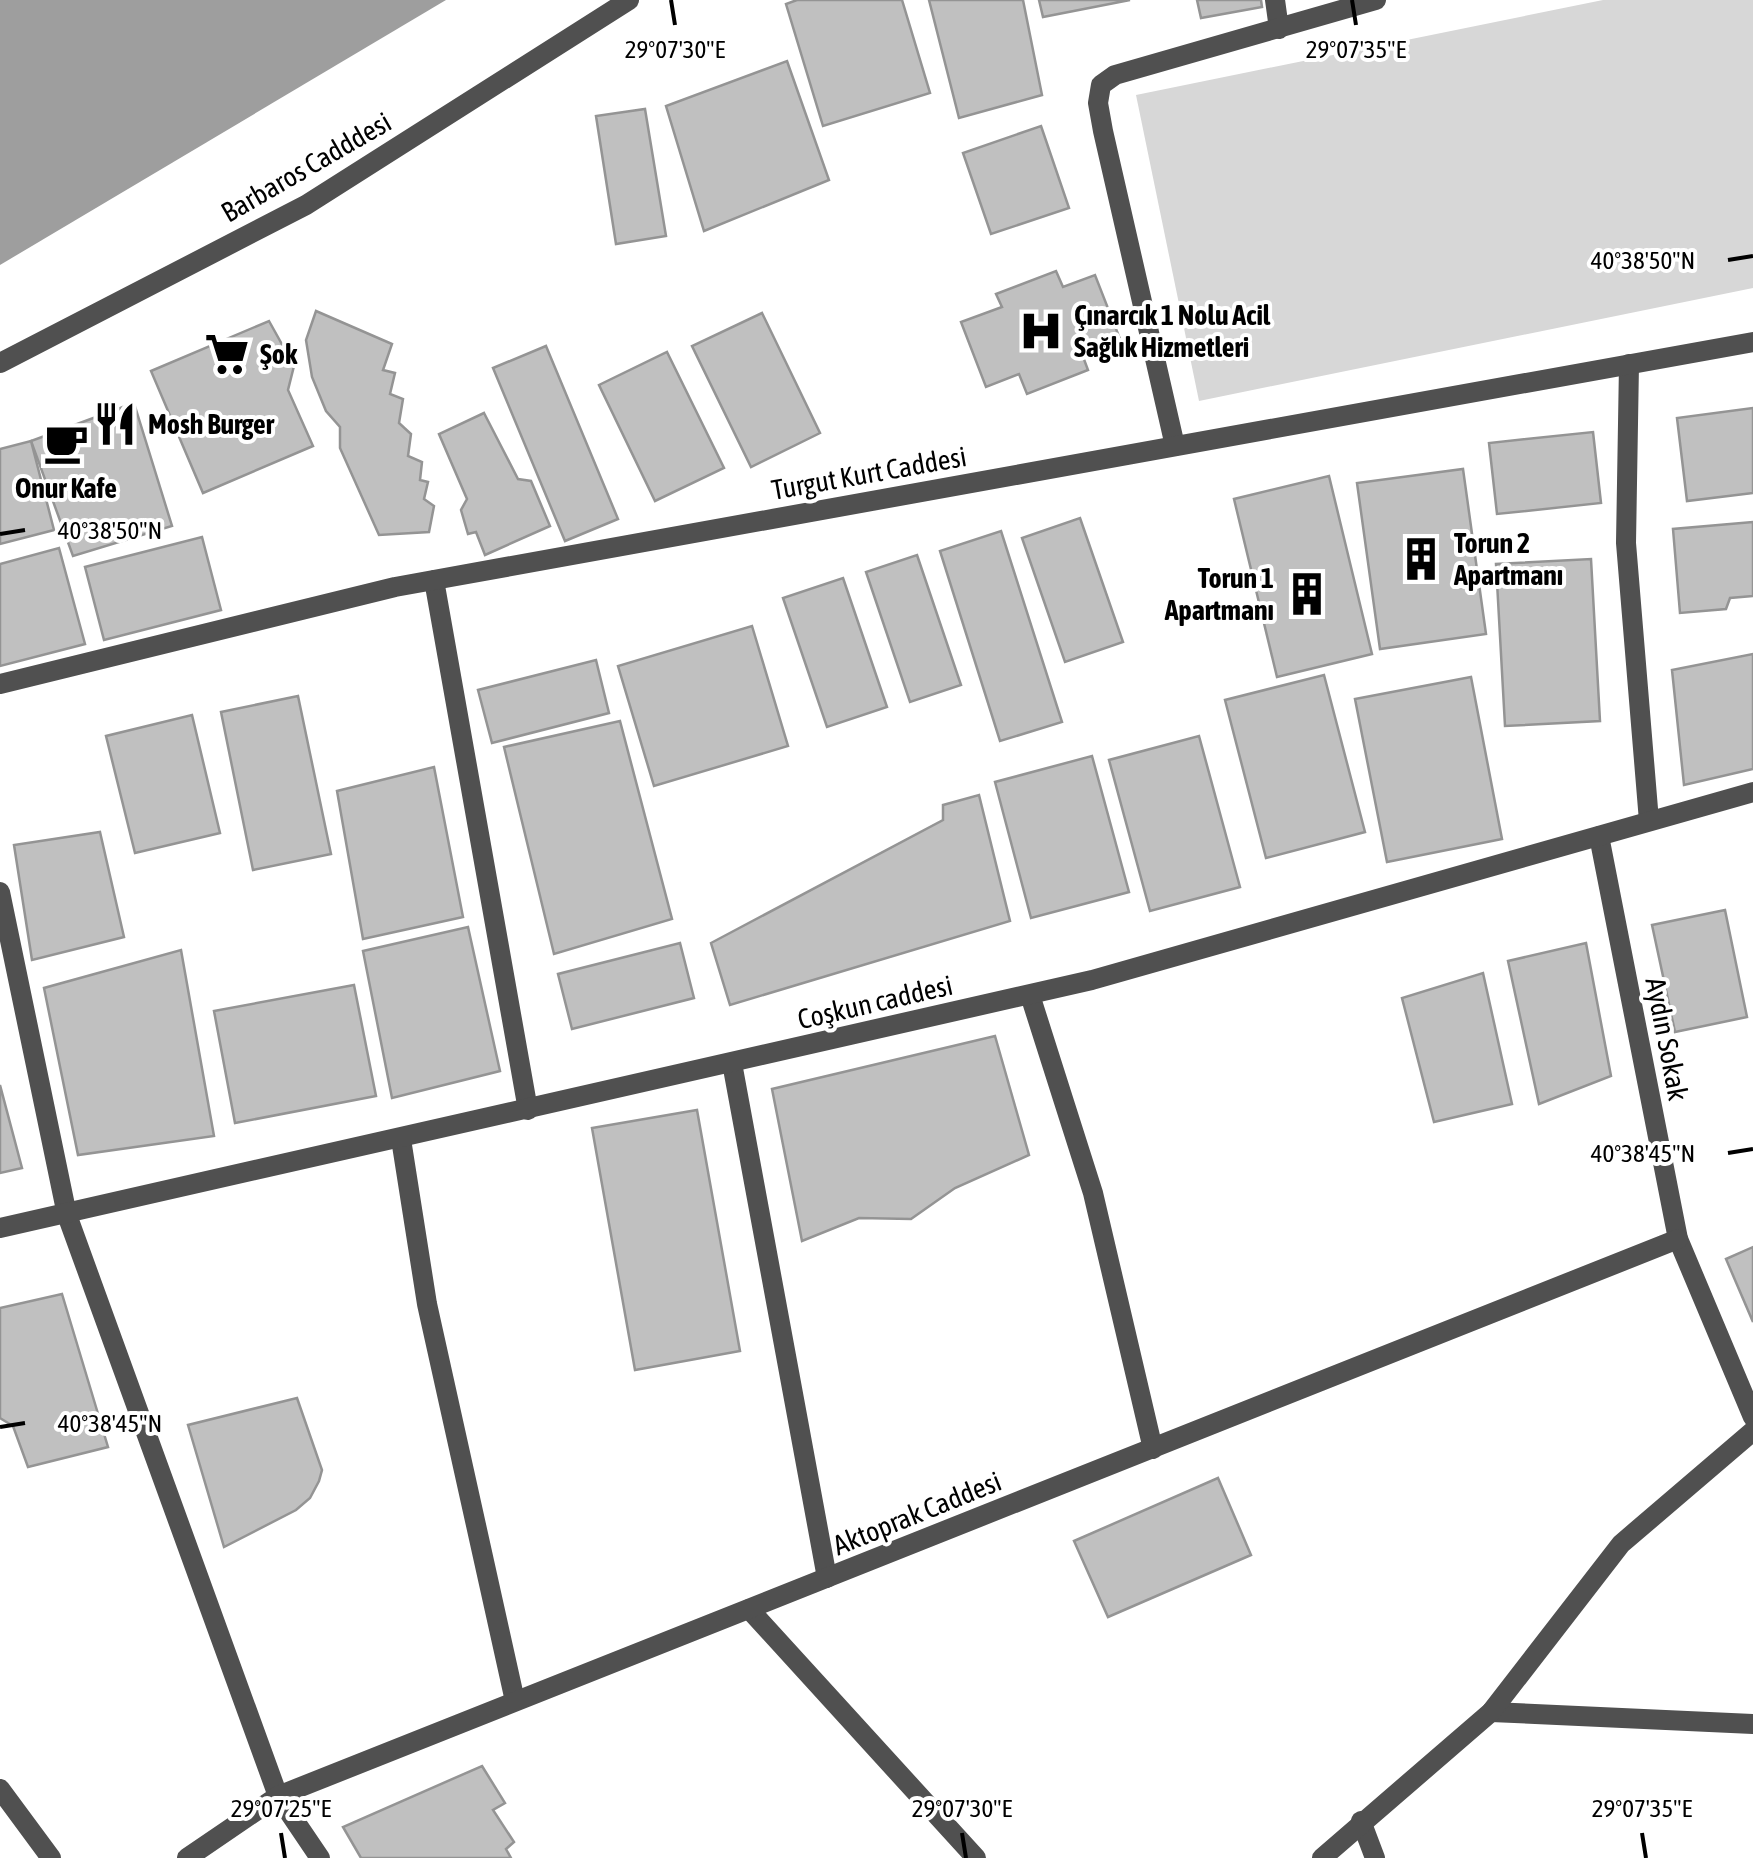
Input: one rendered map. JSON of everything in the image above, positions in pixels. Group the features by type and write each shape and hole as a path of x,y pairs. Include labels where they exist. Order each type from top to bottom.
{"street":[{"name":"Barbaros Cadddesi","path":"0,363 306,205 629,0"},
{"path":"1275,0 1280,29"},
{"path":"1175,446 1102,131 1098,103 1101,86 1115,75 1376,0"},
{"name":"Turgut Kurt Caddesi","path":"0,684 434,580 1753,342"},
{"path":"1630,364 1626,543 1650,821"},
{"path":"434,580 528,1110"},
{"name":"Coşkun caddesi","path":"0,1228 67,1216 1030,995 1753,792"},
{"name":"Aydın Sokak","path":"1599,836 1678,1239 1753,1417"},
{"path":"0,892 67,1216 278,1796 320,1858"},
{"path":"1030,995 1093,1193 1153,1448"},
{"path":"732,1063 827,1578"},
{"path":"401,1139 427,1304 516,1701"},
{"name":"Aktoprak Caddesi","path":"187,1858 278,1796 1678,1239"},
{"path":"1322,1858 1491,1712 1622,1544 1753,1431"},
{"path":"749,1609 976,1858"},
{"path":"1491,1712 1753,1724"},
{"path":"0,1789 51,1858"},
{"path":"1361,1822 1375,1858"}],"shaded area":[{"path":"0,0 446,0 0,265"},
{"path":"1603,0 1753,0 1753,288 1199,401 1136,95"}],"building":[{"path":"797,0 902,0 930,93 823,126 786,4"},
{"path":"929,0 1023,0 1042,95 959,118"},
{"path":"1039,0 1130,0 1043,17"},
{"path":"1197,0 1261,0 1262,7 1201,18"},
{"path":"787,61 829,180 704,231 666,106"},
{"path":"645,109 666,236 616,244 596,116"},
{"path":"1041,126 1069,208 991,234 963,153"},
{"name":"Çınarcık 1 Nolu Acil Sağlık Hizmetleri","path":"1056,271 1063,287 1095,275 1120,339 1082,354 1088,370 1027,394 1019,374 986,387 961,322 1002,307 996,294"},
{"path":"316,311 392,344 383,370 395,373 390,394 403,399 399,423 411,434 408,456 422,462 420,480 428,482 424,499 434,506 429,532 379,535 340,448 340,427 326,411 312,377 306,340"},
{"path":"762,313 820,433 751,467 692,346"},
{"path":"269,321 294,366 288,390 313,446 203,493 151,371"},
{"path":"546,346 618,519 565,541 493,368"},
{"path":"667,352 724,468 655,501 599,385"},
{"path":"134,403 172,526 73,556 31,441"},
{"path":"1753,408 1753,493 1687,501 1677,418"},
{"path":"484,413 518,479 531,481 550,526 485,555 476,532 468,534 461,510 467,499 439,434"},
{"path":"1593,432 1601,503 1497,514 1489,443"},
{"path":"31,441 54,530 0,544 0,449"},
{"name":"Torun 2 Apartmanı","path":"1463,469 1486,634 1380,649 1357,483"},
{"name":"Torun 1 Apartmanı","path":"1329,476 1372,654 1277,677 1234,499"},
{"path":"1080,518 1123,642 1065,662 1022,538"},
{"path":"1753,522 1753,596 1730,598 1726,609 1680,613 1673,529"},
{"path":"1001,531 1062,722 1000,741 940,551"},
{"path":"202,537 221,610 104,640 85,567"},
{"path":"59,548 85,644 0,666 0,564"},
{"path":"917,555 961,685 910,702 866,572"},
{"path":"1591,559 1600,721 1505,726 1496,564"},
{"path":"843,578 887,707 827,727 783,598"},
{"path":"752,626 788,746 654,786 618,666"},
{"path":"1753,654 1753,769 1684,785 1672,670"},
{"path":"596,660 609,713 492,743 478,690"},
{"path":"1324,675 1365,832 1266,858 1225,700"},
{"path":"1471,677 1502,839 1387,862 1355,699"},
{"path":"298,696 331,854 253,870 221,712"},
{"path":"192,715 220,833 135,853 106,736"},
{"path":"620,721 672,919 554,954 504,747"},
{"path":"1199,736 1240,887 1150,911 1109,760"},
{"path":"1092,756 1129,892 1031,918 995,782"},
{"path":"434,767 463,917 363,939 337,791"},
{"path":"979,795 1010,921 730,1005 711,943 943,820 943,805"},
{"path":"100,832 124,937 32,960 14,845"},
{"path":"1725,910 1747,1017 1675,1032 1652,925"},
{"path":"468,927 500,1071 392,1098 363,951"},
{"path":"680,943 694,998 572,1029 558,974"},
{"path":"1586,943 1611,1076 1539,1104 1508,961"},
{"path":"181,950 214,1136 78,1155 44,988"},
{"path":"1483,973 1512,1104 1434,1122 1402,998"},
{"path":"354,985 376,1096 235,1123 214,1011"},
{"path":"995,1036 1029,1155 955,1188 911,1219 859,1218 802,1241 772,1089"},
{"path":"0,1085 22,1168 0,1173"},
{"path":"697,1110 740,1351 635,1370 592,1128"},
{"path":"1753,1247 1753,1322 1726,1259"},
{"path":"62,1294 108,1447 28,1467 13,1426 0,1418 0,1308"},
{"path":"297,1398 322,1470 319,1481 310,1498 296,1510 224,1547 188,1425"},
{"path":"1218,1478 1251,1555 1108,1617 1074,1541"},
{"path":"482,1766 505,1803 493,1810 514,1842 506,1849 511,1858 361,1858 343,1827"}],"place":[{"name":"Çınarcık 1 Nolu Acil Sağlık Hizmetleri","path":"1041,331"},
{"name":"Şok","path":"227,354"},
{"name":"Mosh Burger","path":"115,424"},
{"name":"Onur Kafe","path":"66,443"},
{"name":"Torun 2 Apartmanı","path":"1421,559"},
{"name":"Torun 1 Apartmanı","path":"1307,594"}]}
